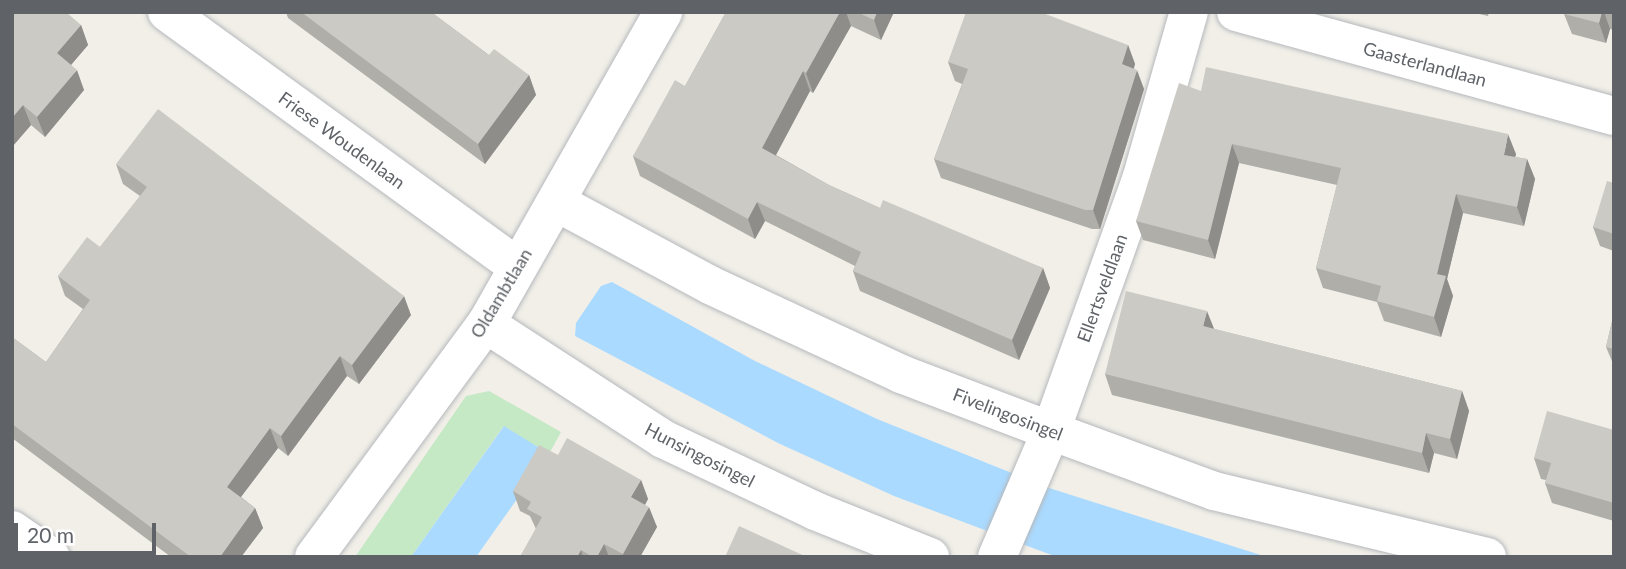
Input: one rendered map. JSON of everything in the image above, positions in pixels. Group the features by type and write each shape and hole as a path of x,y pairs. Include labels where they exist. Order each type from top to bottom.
{"street":[{"name":"Friese Woudenlaan","path":"167,12 517,266"},
{"name":"Oldambtlaan","path":"314,557 486,324 663,12"},
{"name":"Ellertsveldlaan","path":"1000,550 1051,431 1142,180 1189,12"},
{"name":"Gaasterlandlaan","path":"1236,12 1614,116"},
{"name":"Fivelingosingel","path":"556,202 710,285 901,374 1214,491 1487,557"},
{"name":"Hunsingosingel","path":"486,324 663,439 815,511 930,557"},
{"path":"12,530 51,557"},
{"path":"12,551 16,557"}],"green space":[{"path":"489,391 561,432 549,454 503,427 411,557 355,557 466,396"}],"water":[{"path":"612,282 755,361 877,419 1049,488 1267,557 1057,557 894,496 778,443 575,336 576,323 601,286"},
{"path":"504,426 549,454 476,557 411,557"}],"building":[{"path":"12,12 66,12 81,25 57,53 77,70 37,117 23,105 12,118"},
{"path":"301,12 431,12 489,55 494,49 529,75 478,144"},
{"path":"726,12 840,12 806,73 803,71 762,148 829,185 880,208 883,200 1043,268 1012,340 853,271 861,252 757,202 748,219 633,156 675,80 685,86"},
{"path":"857,12 877,12 874,20"},
{"path":"966,12 1040,12 1128,45 1122,64 1137,70 1093,210 1085,210 934,159 968,69 948,62"},
{"path":"1602,12 1599,23 1564,14"},
{"path":"1206,67 1508,134 1504,155 1527,159 1517,207 1456,194 1437,274 1446,276 1434,317 1377,301 1381,286 1316,268 1341,168 1232,144 1208,240 1136,221 1179,83 1201,91"},
{"path":"158,109 404,296 352,365 340,356 281,436 270,428 227,487 255,508 220,557 191,557 12,424 12,337 46,362 90,300 58,276 87,237 100,247 147,187 116,164"},
{"path":"1607,181 1614,183 1614,234 1593,227"},
{"path":"1126,291 1207,311 1203,326 1462,391 1450,439 1426,433 1422,453 1105,374"},
{"path":"1614,313 1614,349 1606,347"},
{"path":"1547,411 1614,430 1614,503 1545,483 1551,463 1534,458"},
{"path":"567,438 641,480 631,497 649,507 623,554 604,544 597,557 581,550 577,557 520,557 542,517 527,509 531,502 513,491 539,445 558,455"},
{"path":"739,526 807,557 725,557"}]}
